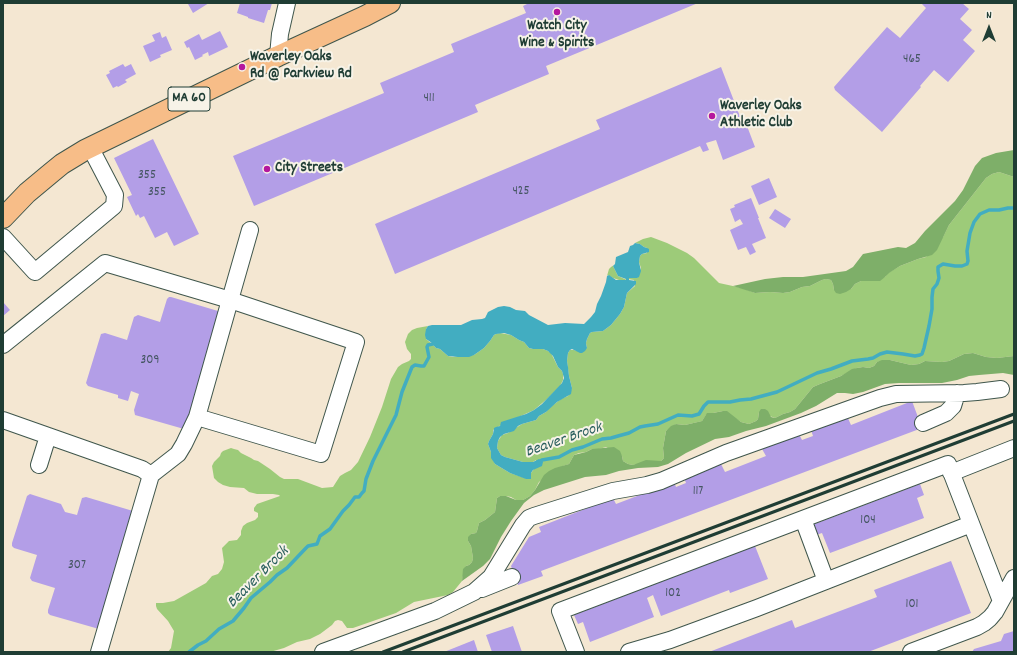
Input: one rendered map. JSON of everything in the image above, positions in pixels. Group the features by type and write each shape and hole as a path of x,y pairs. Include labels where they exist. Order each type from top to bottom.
{"main road":[{"name":"MA 60","path":"3,218 51,172 90,147 390,3"}],"street":[{"path":"278,56 280,34 287,3"},
{"path":"3,237 35,272 114,206 115,194 90,147"},
{"path":"98,652 151,475 178,454 197,417 250,230"},
{"path":"3,345 106,263 230,300 356,342 321,454 197,417"},
{"path":"474,592 491,577 523,525 529,518 534,516 608,492 661,481 736,450 880,398 896,394 957,393 1001,389"},
{"path":"923,423 946,413 952,406 957,393"},
{"path":"3,420 142,469 151,475"},
{"path":"39,465 48,436"},
{"path":"951,473 1014,448"},
{"path":"576,652 560,611 948,464 1001,601"},
{"path":"803,519 826,581"},
{"path":"629,652 670,640 757,608 971,524"},
{"path":"323,652 435,611 474,592 512,577"},
{"path":"911,652 984,623 995,612 1014,578"}],"green space":[{"path":"1014,150 1014,177 999,172 986,178 949,225 937,250 932,255 900,266 880,281 861,281 855,284 851,289 840,294 836,293 834,290 831,280 826,279 810,286 783,293 755,293 733,286 765,279 803,277 846,271 853,267 863,254 898,247 906,248 915,243 955,201 963,190 975,166 982,158 996,153"},
{"path":"999,172 1014,177 1014,356 997,358 986,357 973,353 964,354 949,361 925,361 919,364 911,365 890,360 877,362 874,366 869,368 857,368 813,387 795,409 775,418 759,412 758,419 749,424 741,422 723,411 710,413 706,415 702,421 685,425 676,424 666,431 663,448 664,458 661,461 633,465 628,464 623,461 622,456 606,447 579,453 574,455 569,464 563,466 539,482 530,496 523,500 516,500 506,496 500,496 497,498 495,512 479,523 476,533 471,534 468,541 471,546 473,558 472,562 466,566 462,581 453,592 448,595 414,602 396,613 353,628 347,628 342,621 338,620 320,634 310,639 270,652 168,652 171,648 174,631 168,621 157,609 156,603 174,601 206,583 212,576 218,574 222,569 224,562 222,548 229,541 237,540 241,535 243,526 258,517 258,513 254,511 257,504 280,496 273,494 257,494 249,492 244,488 223,485 214,478 212,466 214,462 223,451 231,448 238,450 258,461 284,479 298,479 322,488 333,487 340,476 351,470 358,462 382,407 391,379 398,367 411,359 411,354 407,349 405,342 408,334 412,330 428,326 426,329 426,339 448,356 453,357 474,355 484,348 494,335 500,333 511,335 524,342 529,348 543,349 551,353 563,374 563,380 560,386 534,410 493,430 493,434 488,444 495,464 510,473 528,479 531,478 531,473 534,469 536,460 533,462 523,462 501,455 497,448 498,441 502,435 522,424 536,420 561,399 568,396 572,388 567,361 568,353 570,350 577,351 587,348 586,343 590,333 603,331 611,325 624,307 627,293 635,286 634,280 628,279 630,277 637,278 641,268 639,262 640,256 647,253 647,248 635,243 651,237 667,243 694,258 719,283 742,288 755,293 790,292 826,279 831,280 834,290 851,289 855,284 861,281 885,277 888,273 900,266 926,257 943,237 949,225 986,178"},
{"path":"614,265 613,266 618,276 627,280 619,280 608,275 607,276 609,269"},
{"path":"973,353 986,357 997,358 1014,356 1014,375 1003,373 969,376 942,383 885,384 853,394 837,393 801,413 766,426 729,437 715,439 686,453 668,464 658,467 638,468 606,475 585,477 544,490 534,495 524,503 501,537 490,559 462,581 463,569 472,562 473,558 468,537 471,534 476,533 479,523 495,512 497,498 500,496 506,496 516,500 523,500 530,496 544,475 555,468 569,464 574,455 592,449 614,447 620,451 623,461 628,464 633,465 646,460 661,461 664,458 663,448 666,431 671,426 676,424 685,425 702,421 707,413 727,411 741,422 749,424 758,419 761,409 765,409 771,417 775,418 790,412 795,409 813,387 841,376 852,369 863,367 869,368 882,360 890,360 911,365 919,364 925,361 949,361 964,354"}],"water":[{"path":"635,243 649,249 649,252 640,256 639,262 641,271 639,277 629,278 629,280 636,281 636,284 627,293 624,307 620,314 611,325 603,331 590,333 587,339 587,348 585,351 580,353 572,349 568,353 567,361 572,388 571,394 557,402 536,420 522,424 514,431 500,437 497,448 501,455 523,462 533,462 539,459 543,462 542,466 533,470 531,473 531,479 526,479 510,473 495,464 491,458 491,452 488,444 494,428 500,426 501,422 526,414 542,404 562,383 564,378 562,371 558,367 553,356 548,351 529,348 524,342 511,335 504,333 496,334 484,348 474,355 469,357 458,357 448,356 440,349 436,348 426,339 426,329 428,326 432,325 461,325 472,320 482,319 485,318 488,312 504,306 525,311 529,315 548,325 565,323 584,324 595,312 607,276 609,275 616,280 626,280 618,276 613,266 615,264 616,257 628,252 630,246"}],"building":[{"path":"209,3 193,13 188,4"},
{"path":"240,3 272,3 264,23 237,13"},
{"path":"529,3 698,3 546,66 549,74 475,105 478,112 254,206 233,156 384,93 380,83 454,52 451,44 526,13 523,6"},
{"path":"921,3 962,3 969,9 960,19 972,30 963,40 975,51 948,82 934,70 882,132 835,90 834,87 887,27 900,38 926,8"},
{"path":"220,31 228,47 209,56 208,52 195,60 189,47 187,48 184,42 199,34 202,40"},
{"path":"160,32 162,38 166,36 172,50 160,55 161,57 150,62 143,46 155,41 152,35"},
{"path":"123,64 125,67 131,64 136,74 125,80 127,82 113,88 106,75 110,73 109,71"},
{"path":"721,67 744,127 747,126 755,147 723,160 716,140 706,143 709,150 703,152 700,146 395,274 375,224 600,129 596,120"},
{"path":"153,139 199,234 174,246 167,232 155,238 144,216 140,218 138,214 136,216 127,197 132,195 114,158"},
{"path":"769,178 777,197 759,205 751,186"},
{"path":"751,198 766,238 752,244 756,252 750,255 746,247 738,250 730,230 743,224 740,219 735,222 730,209 735,207 734,205"},
{"path":"775,209 791,219 785,228 769,218"},
{"path":"169,297 218,311 220,313 188,426 184,429 135,415 134,410 139,394 131,391 128,401 118,398 118,395 88,386 86,383 101,334 105,333 127,340 134,317 138,315 160,322 167,299"},
{"path":"3,302 10,310 3,316"},
{"path":"912,401 922,428 541,571 543,576 518,585 511,566 529,537 541,532 539,527 613,498 616,504 674,482 676,487 686,483 684,478 721,464 725,472 766,456 762,449 799,434 802,440 813,436 811,430 847,416 851,425"},
{"path":"920,484 924,495 917,498 924,518 830,553 822,533 816,535 812,525"},
{"path":"30,494 61,504 65,512 77,515 82,498 86,497 133,511 99,629 50,615 48,610 55,588 32,581 30,578 37,555 14,548 12,546 27,496"},
{"path":"755,546 768,579 730,593 729,590 661,616 653,595 647,598 654,617 590,642 583,622 578,624 574,615"},
{"path":"951,561 971,613 868,652 709,652 792,620 795,628 877,597 874,590"},
{"path":"513,626 522,652 492,652 486,635"},
{"path":"1014,631 1014,652 972,652 974,649 1001,641 1004,634"},
{"path":"474,640 478,652 444,652"}],"waterway":[{"name":"Beaver Brook","path":"538,463 542,460 559,457 572,450 602,439 629,433 640,427 658,424 678,415 692,416 699,414 708,402 730,402 751,399 777,392 817,373 852,361 873,358 887,352 915,356 922,354 932,309 933,289 939,278 938,267 943,264 955,266 967,264 967,251 970,233 974,222 980,214 989,210 1014,208"},
{"name":"Beaver Brook","path":"189,652 206,641 219,629 233,621 251,598 287,568 308,546 317,544 320,536 330,529 355,497 359,497 364,491 366,479 373,461 396,415 402,392 412,367 415,365 424,366 429,357 428,345 437,343"}],"railway":[{"path":"383,652 1014,414"},
{"path":"403,652 1014,421"}],"place":[{"name":"Watch City Wine & Spirits","path":"557,12"},
{"name":"Waverley Oaks Rd @ Parkview Rd","path":"242,67"},
{"name":"Waverley Oaks Athletic Club","path":"712,116"},
{"name":"City Streets","path":"267,169"}]}
